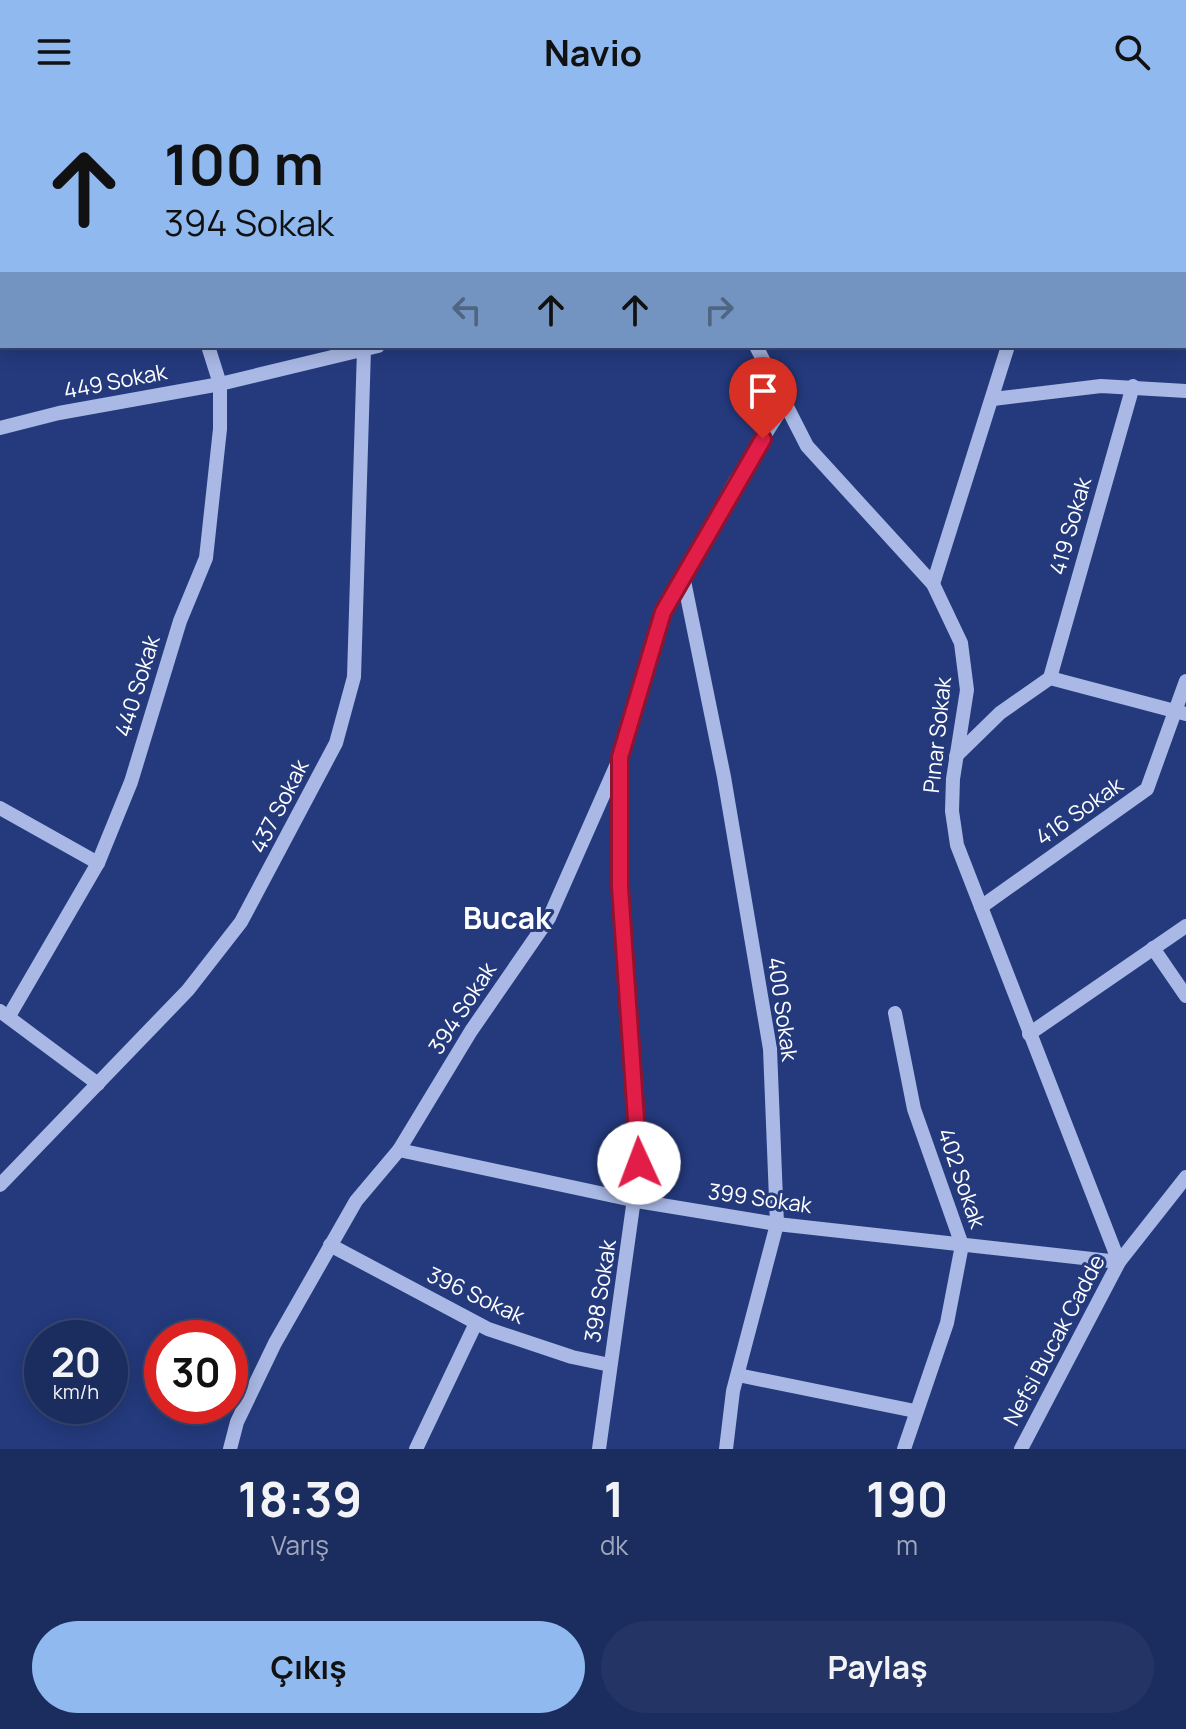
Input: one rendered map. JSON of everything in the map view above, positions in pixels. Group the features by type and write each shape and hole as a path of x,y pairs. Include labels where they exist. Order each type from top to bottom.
{"street":[{"name":"440 Sokak","path":"98,1084 5,1014 98,863 131,782 180,621 206,558 216,481 220,384 209,348"},
{"name":"449 Sokak","path":"0,428 59,413 220,384 367,348"},
{"name":"437 Sokak","path":"0,1185 188,990 241,922 336,743 354,677 371,348"},
{"name":"Pınar Sokak","path":"757,348 807,446 933,584 961,643 967,690 956,757 952,811 957,845 1119,1262"},
{"path":"933,584 1007,348"},
{"path":"993,399 1070,388 1133,386 1186,391"},
{"name":"419 Sokak","path":"1050,678 1133,386"},
{"name":"394 Sokak","path":"230,1449 237,1422 275,1343 356,1201 399,1150 471,1031 549,918 620,757 663,612 736,480 784,405"},
{"name":"400 Sokak","path":"683,576 724,777 770,1049 777,1224 738,1375 726,1449"},
{"path":"956,757 1000,713 1050,678 1181,712"},
{"name":"416 Sokak","path":"981,907 1147,789 1181,712 1186,681"},
{"name":"398 Sokak","path":"599,1449 637,1201 637,1098 620,887 620,757"},
{"path":"0,808 98,863"},
{"path":"1029,1034 1186,926"},
{"path":"1153,948 1186,996"},
{"name":"402 Sokak","path":"895,1013 914,1109 962,1245 947,1323 904,1449"},
{"name":"399 Sokak","path":"399,1150 637,1201 777,1224 1119,1262"},
{"name":"Nefsi Bucak Cadde","path":"1021,1449 1119,1262 1186,1177"},
{"name":"396 Sokak","path":"330,1245 476,1323 572,1357 610,1365"},
{"path":"416,1449 476,1323"},
{"path":"738,1375 915,1411"}],"district":[{"name":"Bucak","path":"507,917"}],"route":[{"path":"639,1163 632,1022 620,887 620,757 645,663 663,612 736,480 763,439"}]}
